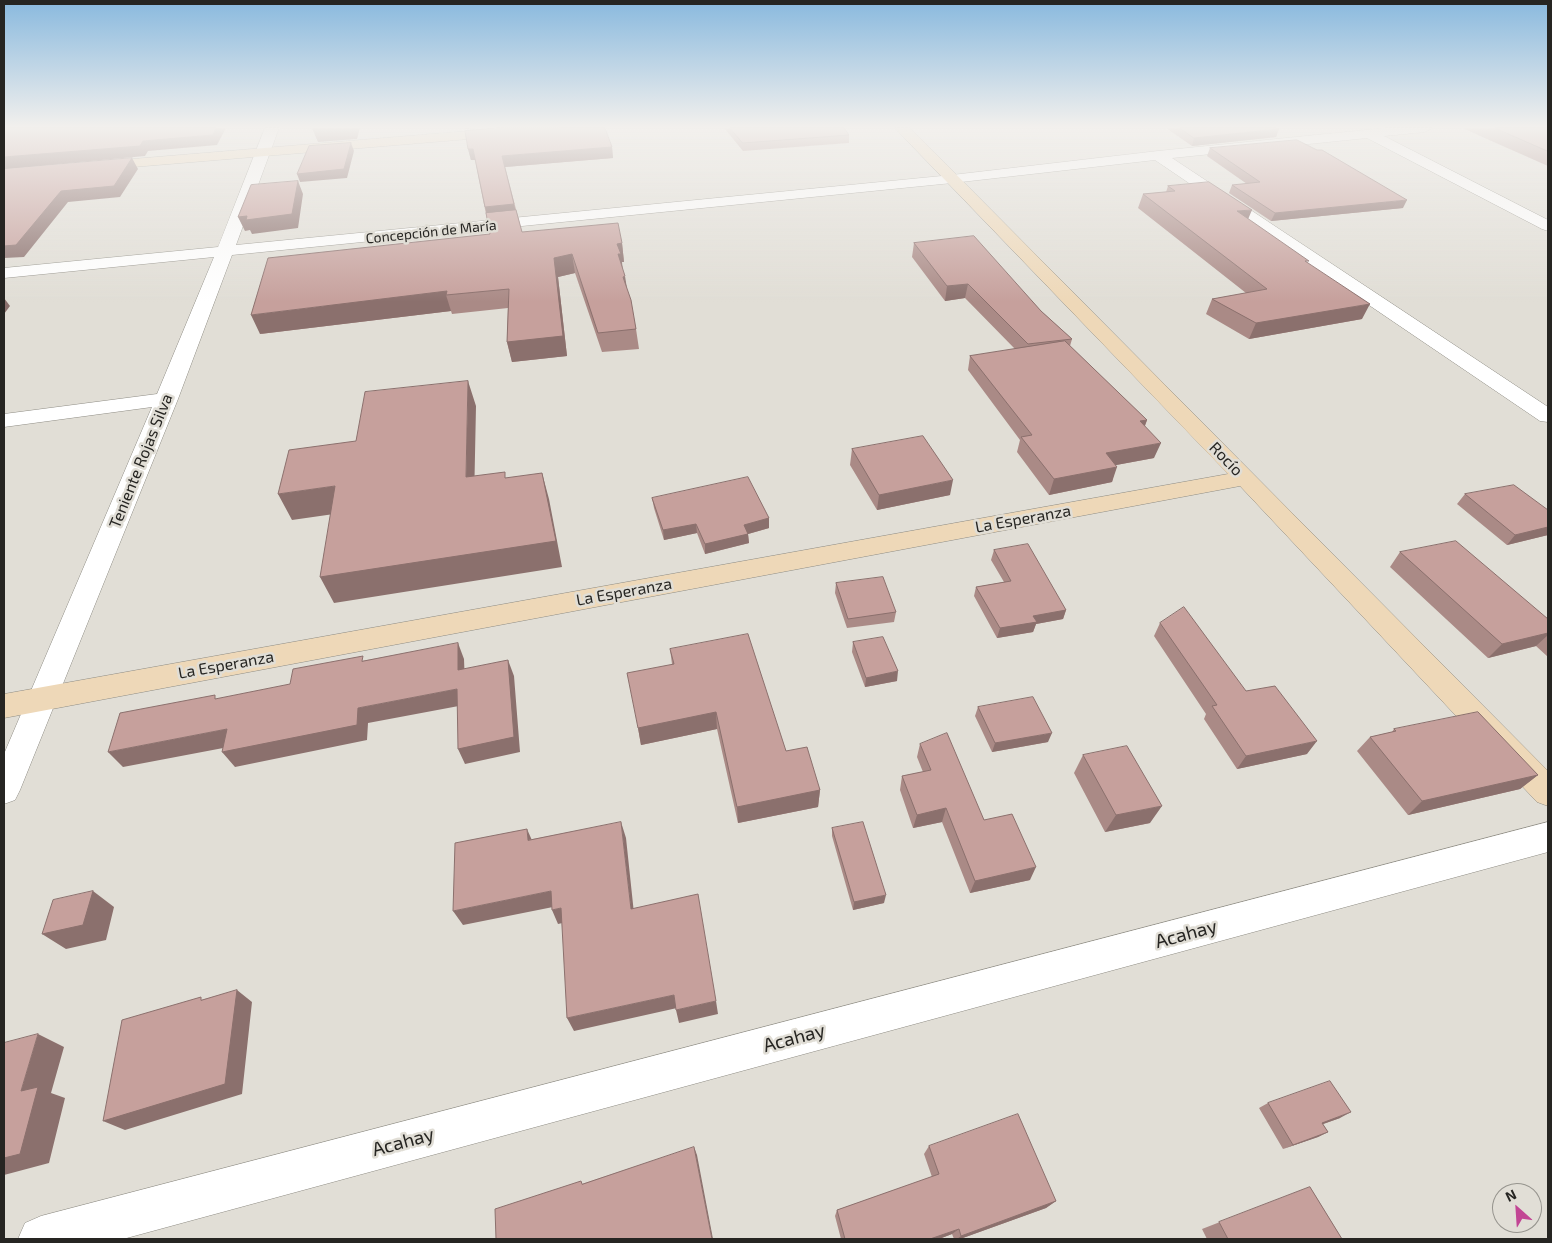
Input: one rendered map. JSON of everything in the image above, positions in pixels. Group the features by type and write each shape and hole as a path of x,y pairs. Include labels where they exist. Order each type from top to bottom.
{"street":[{"name":"Teniente Rojas Silva","path":"4,790 44,699 167,399 251,186"},
{"name":"Concepción de María","path":"4,273 882,186"},
{"name":"Rocío","path":"959,186 1245,478 1548,792"},
{"path":"1206,186 1548,416"},
{"path":"1471,186 1548,226"},
{"path":"4,420 167,399"},
{"name":"La Esperanza","path":"4,706 1245,478"},
{"name":"Acahay","path":"41,1239 1548,837"}],"building":[{"path":"4,186 114,186 61,191 16,245 4,246"},
{"path":"251,186 297,186 292,214 246,220 247,216 238,217"},
{"path":"481,186 510,186 514,204 485,207"},
{"path":"1168,186 1215,186 1252,210 1237,211 1309,261 1305,261 1370,304 1256,323 1212,299 1267,289 1143,194 1175,191"},
{"path":"1234,186 1383,186 1407,200 1275,213"},
{"path":"516,210 522,232 618,223 622,243 617,244 621,254 618,254 631,300 636,329 598,333 572,254 554,258 563,336 507,342 509,289 446,295 447,291 251,315 268,258 490,234 486,213"},
{"path":"974,236 1041,311 1072,339 1028,344 968,284 947,286 914,243"},
{"path":"1065,341 1147,420 1140,421 1161,443 1106,453 1117,467 1054,479 1021,437 1032,435 970,356"},
{"path":"468,381 466,477 505,472 505,478 542,473 556,541 320,577 335,486 278,494 289,450 356,441 365,392"},
{"path":"923,436 953,480 879,495 852,449"},
{"path":"748,477 769,518 744,525 748,534 705,544 696,524 663,530 652,498"},
{"path":"1514,485 1548,510 1548,527 1515,535 1465,494"},
{"path":"1456,541 1548,619 1548,633 1502,644 1400,552"},
{"path":"1028,544 1066,610 1033,616 1037,622 1000,628 976,587 1011,581 994,550"},
{"path":"883,577 896,612 848,619 836,583"},
{"path":"1184,607 1246,691 1275,686 1317,741 1246,756 1212,706 1217,705 1160,623"},
{"path":"748,634 786,751 807,747 820,790 737,807 716,712 638,728 627,673 674,664 670,649"},
{"path":"883,637 898,671 866,678 853,642"},
{"path":"458,643 458,670 508,660 514,737 458,749 457,689 358,708 357,725 222,752 227,729 108,752 120,713 215,695 215,699 290,684 293,669 363,656 362,661"},
{"path":"1033,697 1052,733 995,743 978,707"},
{"path":"1478,712 1538,775 1422,801 1370,737 1396,731 1394,729"},
{"path":"947,733 984,820 1012,814 1036,867 975,881 946,808 917,815 902,776 931,770 920,744"},
{"path":"1127,746 1162,806 1116,815 1083,755"},
{"path":"621,822 631,909 698,894 716,1001 676,1010 674,995 567,1018 561,908 552,910 551,891 453,911 455,843 527,829 528,840"},
{"path":"863,822 886,895 854,902 832,828"},
{"path":"93,891 83,925 42,934 53,900"},
{"path":"237,990 225,1084 103,1121 122,1020 201,997 201,1000"},
{"path":"38,1034 21,1091 38,1087 20,1154 4,1158 4,1043"},
{"path":"1330,1081 1351,1112 1322,1123 1328,1132 1293,1145 1268,1103"},
{"path":"1018,1114 1056,1201 961,1236 959,1229 930,1239 845,1239 837,1210 939,1174 929,1146"},
{"path":"694,1147 712,1239 496,1239 495,1209 581,1181 582,1184"},
{"path":"1310,1187 1342,1239 1228,1239 1219,1222"}]}
